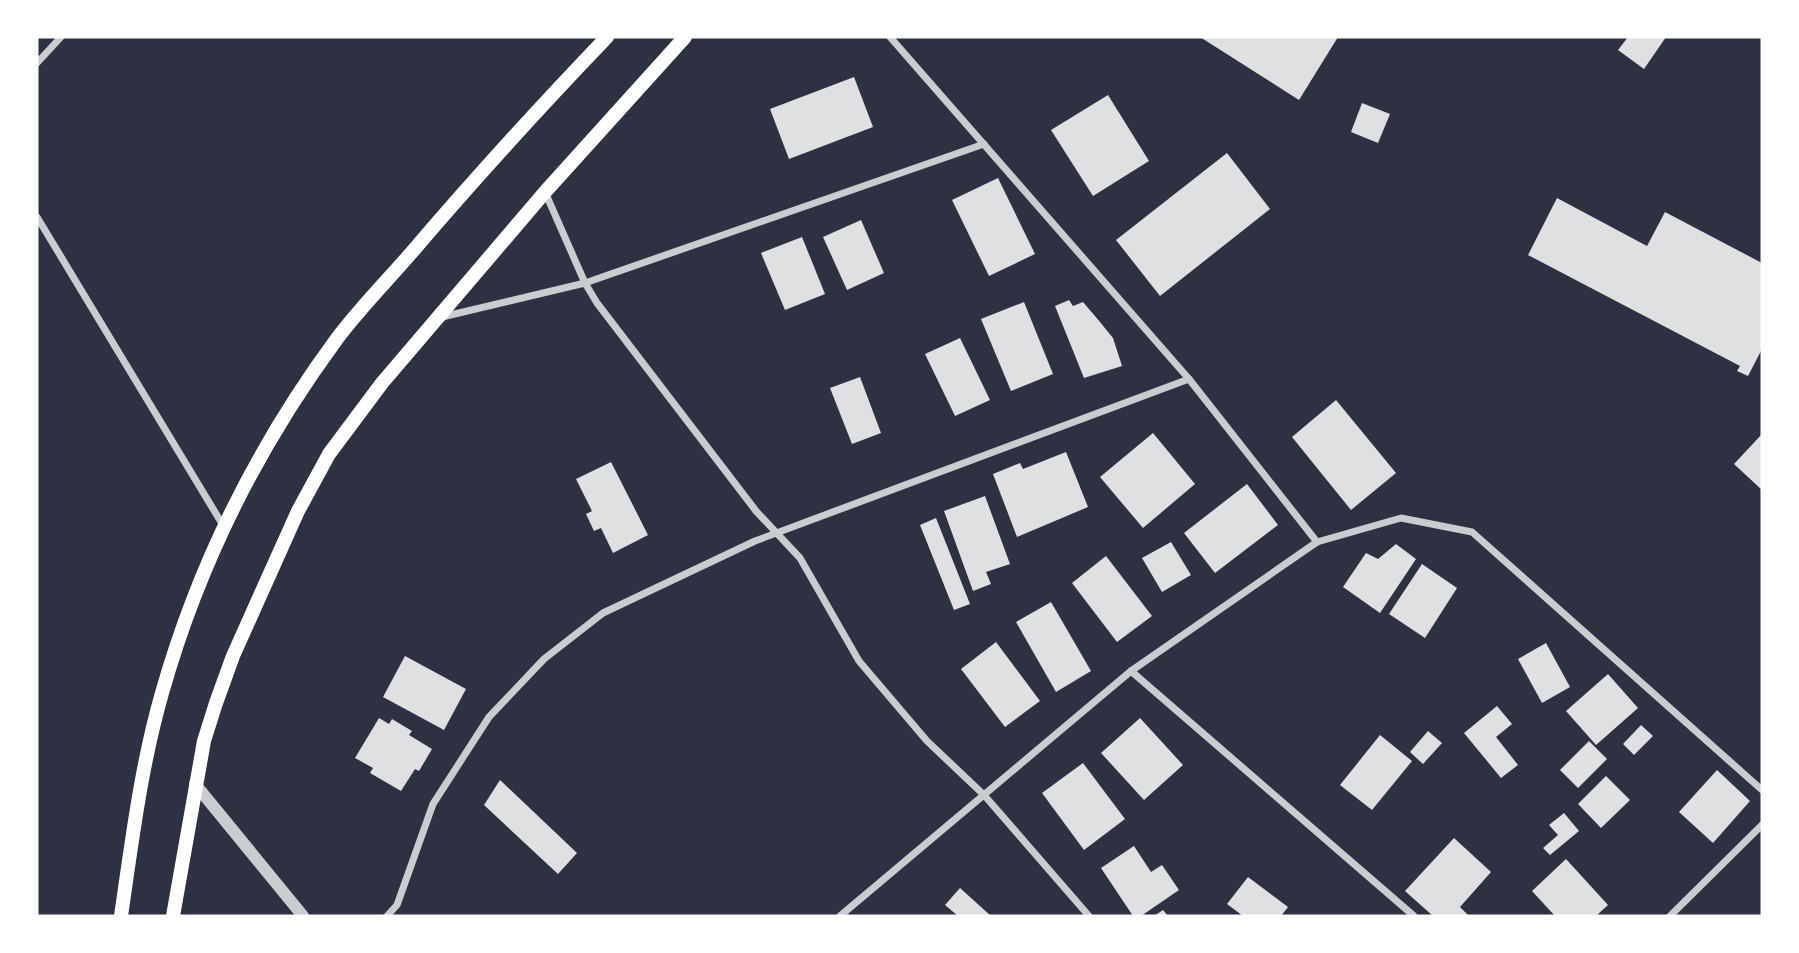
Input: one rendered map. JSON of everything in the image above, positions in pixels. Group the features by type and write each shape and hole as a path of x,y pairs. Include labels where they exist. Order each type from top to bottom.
{"main road":[{"path":"121,916 141,779 156,714 186,620 224,528 276,430 338,337 491,160 607,37"},
{"path":"173,916 195,784 216,703 233,656 298,511 329,454 382,383 545,192 685,37"}],"street":[{"path":"37,63 61,37"},
{"path":"890,37 1189,379 1317,542"},
{"path":"438,318 585,283 984,144"},
{"path":"545,192 585,283 597,303 747,500 800,558 859,661 927,741 984,795 1089,916"},
{"path":"37,216 224,528"},
{"path":"387,916 397,905 433,804 489,717 544,659 603,613 683,574 778,533 1189,379"},
{"path":"840,916 1131,671 1317,542 1401,518 1472,532 1762,790"},
{"path":"1131,671 1413,916"},
{"path":"195,784 303,916"},
{"path":"1670,916 1762,825"}],"building":[{"path":"1200,37 1338,37 1299,100"},
{"path":"1628,37 1666,37 1644,69 1618,50"},
{"path":"854,77 873,127 789,159 770,109"},
{"path":"1108,95 1149,161 1093,196 1051,130"},
{"path":"1362,103 1390,114 1378,143 1351,132"},
{"path":"1227,153 1270,209 1160,296 1116,240"},
{"path":"998,178 1035,254 989,276 952,200"},
{"path":"1557,198 1647,246 1665,212 1762,263 1762,349 1748,376 1737,371 1740,366 1528,255"},
{"path":"861,220 884,273 847,290 823,237"},
{"path":"802,237 825,294 785,310 761,253"},
{"path":"1069,300 1073,306 1083,302 1113,338 1122,366 1084,378 1055,306"},
{"path":"1024,302 1053,374 1011,391 981,319"},
{"path":"960,338 990,400 955,416 925,354"},
{"path":"860,377 881,433 852,444 830,388"},
{"path":"1336,400 1396,473 1351,510 1292,437"},
{"path":"1153,433 1195,484 1143,528 1100,477"},
{"path":"1762,434 1762,490 1734,464"},
{"path":"1066,452 1088,507 1017,537 993,474 1020,463 1023,469"},
{"path":"611,462 648,535 613,553 601,528 594,531 586,514 592,511 576,479"},
{"path":"1247,484 1278,525 1215,573 1184,533"},
{"path":"985,496 1010,564 986,572 991,584 973,591 944,511"},
{"path":"936,518 970,604 954,610 920,525"},
{"path":"1171,542 1191,575 1162,592 1142,558"},
{"path":"1396,544 1416,559 1380,613 1343,587 1366,553 1378,559"},
{"path":"1106,556 1152,616 1117,642 1072,583"},
{"path":"1422,564 1457,588 1425,638 1389,614"},
{"path":"1051,602 1091,671 1056,692 1016,622"},
{"path":"996,642 1040,701 1005,727 961,669"},
{"path":"1546,643 1570,687 1542,703 1518,659"},
{"path":"405,656 466,689 444,730 383,697"},
{"path":"1608,674 1638,708 1596,745 1566,711"},
{"path":"1497,706 1512,724 1496,737 1518,765 1501,778 1464,733"},
{"path":"379,718 389,724 392,719 412,731 409,735 432,749 419,771 415,769 401,791 370,773 373,768 355,758"},
{"path":"1140,718 1183,765 1144,800 1101,753"},
{"path":"1641,725 1653,736 1634,755 1623,744"},
{"path":"1428,731 1442,743 1423,764 1410,752"},
{"path":"1380,735 1412,761 1372,810 1340,785"},
{"path":"1589,741 1607,759 1578,788 1560,770"},
{"path":"1083,763 1125,819 1084,850 1042,793"},
{"path":"1717,770 1750,801 1713,843 1679,812"},
{"path":"1606,776 1630,800 1601,828 1578,804"},
{"path":"500,780 577,853 558,874 484,805"},
{"path":"1564,813 1579,831 1550,855 1543,848 1558,835 1549,825"},
{"path":"1454,838 1491,872 1460,907 1467,916 1433,916 1405,891"},
{"path":"1134,846 1151,872 1162,865 1179,890 1141,916 1133,916 1101,868"},
{"path":"1566,859 1608,905 1596,916 1555,916 1532,891"},
{"path":"1248,877 1288,907 1281,916 1243,916 1227,904"},
{"path":"960,888 991,916 958,916 945,905"},
{"path":"1163,910 1168,916 1154,916"}]}
